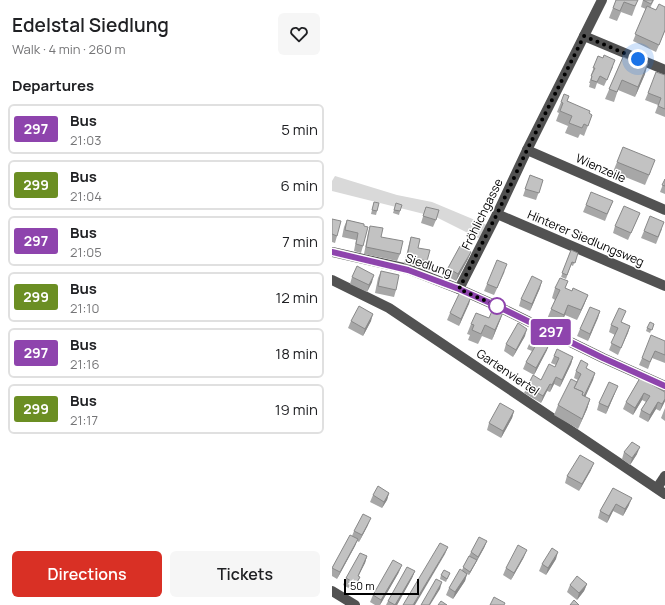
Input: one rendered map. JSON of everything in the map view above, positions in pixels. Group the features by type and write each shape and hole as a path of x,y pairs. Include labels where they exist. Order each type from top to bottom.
{"street":[{"name":"Fröhlichgasse","path":"459,289 602,0"},
{"path":"584,36 665,70"},
{"name":"Wienzeile","path":"527,150 665,210"},
{"name":"Hinterer Siedlungsweg","path":"497,214 665,286"},
{"name":"Siedlung","path":"332,252 408,270 459,289 665,386"},
{"name":"Gartenviertel","path":"332,280 389,308 661,491"},
{"path":"661,491 665,476"},
{"path":"332,591 355,605"}],"shaded area":[{"path":"335,176 397,195 432,202 487,225 480,239 436,217 332,191 332,181"}],"building":[{"path":"616,0 638,0 635,6 624,2 620,11 613,8"},
{"path":"643,0 653,0 651,4"},
{"path":"659,4 665,7 665,30 659,45 635,34 647,6 656,10"},
{"path":"604,55 615,60 607,80 600,76 597,82 591,80 591,76 595,68 593,68 598,56 603,58"},
{"path":"623,57 640,64 642,61 648,63 638,87 622,80 617,92 609,89"},
{"path":"656,72 665,75 665,109 658,106 661,98 648,93"},
{"path":"564,94 569,96 567,101 590,111 589,113 592,115 588,126 584,124 582,128 569,123 572,116 560,111"},
{"path":"623,147 655,160 649,175 617,162"},
{"path":"530,175 543,180 539,193 525,189"},
{"path":"665,179 665,186 662,185"},
{"path":"591,192 613,201 607,214 586,205"},
{"path":"374,202 379,203 377,211 372,210"},
{"path":"396,203 402,205 400,211 394,210"},
{"path":"624,206 640,213 631,233 615,226"},
{"path":"426,207 439,210 436,220 423,216"},
{"path":"650,216 664,222 658,237 644,231"},
{"path":"332,219 341,221 337,236 332,234"},
{"path":"347,220 364,224 364,226 368,227 363,246 356,244 358,233 345,230"},
{"path":"370,226 383,228 381,237 403,241 400,254 366,247"},
{"path":"411,237 420,239 418,248 430,250 427,261 407,257"},
{"path":"460,246 471,252 458,274 448,268"},
{"path":"571,250 578,253 575,263 572,262 567,275 562,273"},
{"path":"497,260 507,264 497,288 487,284"},
{"path":"357,266 374,275 369,285 352,277"},
{"path":"381,271 399,275 396,290 378,286"},
{"path":"532,276 542,281 532,304 521,299"},
{"path":"560,278 568,281 565,288 572,291 573,288 588,295 581,310 568,305 564,315 551,309 560,290 555,288"},
{"path":"460,292 471,297 461,319 450,313"},
{"path":"495,304 505,308 495,330 485,325 481,334 472,330 474,325 471,324 476,313 489,318"},
{"path":"359,306 373,314 365,329 351,321"},
{"path":"590,307 600,311 590,334 580,329"},
{"path":"619,308 626,311 621,322 630,326 621,348 611,343 618,328 611,325"},
{"path":"650,322 654,324 652,330 647,328"},
{"path":"518,323 527,329 516,350 506,344"},
{"path":"537,329 544,333 541,338 550,343 536,368 526,362 536,345 530,342"},
{"path":"651,335 665,341 665,355 655,351 650,362 642,358"},
{"path":"557,349 573,357 562,380 556,377 552,385 550,384 543,396 527,387 533,375 541,380 549,364 555,367 559,358 554,356"},
{"path":"581,360 588,364 586,368 595,373 584,396 582,395 583,392 574,388 581,374 576,371"},
{"path":"640,378 665,392 665,399 662,404 658,402 650,415 641,410 650,396 644,393 635,408 626,402"},
{"path":"571,379 577,382 574,388 583,392 582,395 590,399 582,419 558,405"},
{"path":"609,382 618,386 608,407 599,403"},
{"path":"500,403 514,411 503,431 489,423"},
{"path":"632,442 640,447 632,458 624,452"},
{"path":"580,455 594,463 582,484 567,476"},
{"path":"378,486 389,493 384,502 373,495"},
{"path":"613,488 632,498 625,509 616,504 609,516 600,511"},
{"path":"363,514 371,518 362,535 354,531"},
{"path":"350,535 358,539 340,572 332,568"},
{"path":"479,537 487,541 478,557 471,552"},
{"path":"440,543 448,547 413,605 403,605"},
{"path":"518,545 527,550 514,573 506,568"},
{"path":"552,548 558,552 548,568 542,564"},
{"path":"360,553 367,556 356,584 346,578"},
{"path":"469,556 477,560 470,572 463,567"},
{"path":"393,560 402,565 381,600 373,595"},
{"path":"407,567 415,571 395,605 388,601"},
{"path":"460,569 467,574 455,592 449,588"},
{"path":"444,570 450,573 447,579 441,575"},
{"path":"577,576 587,584 579,593 570,585"},
{"path":"436,579 442,582 429,605 421,605"},
{"path":"494,597 505,603 504,605 490,605"},
{"path":"574,600 579,605 570,605"},
{"path":"441,601 447,605 438,605"}],"bus line":[{"name":"297","path":"332,252 408,270 459,289 665,386"}],"route":[{"path":"497,306 459,289 584,36 638,59"}]}
